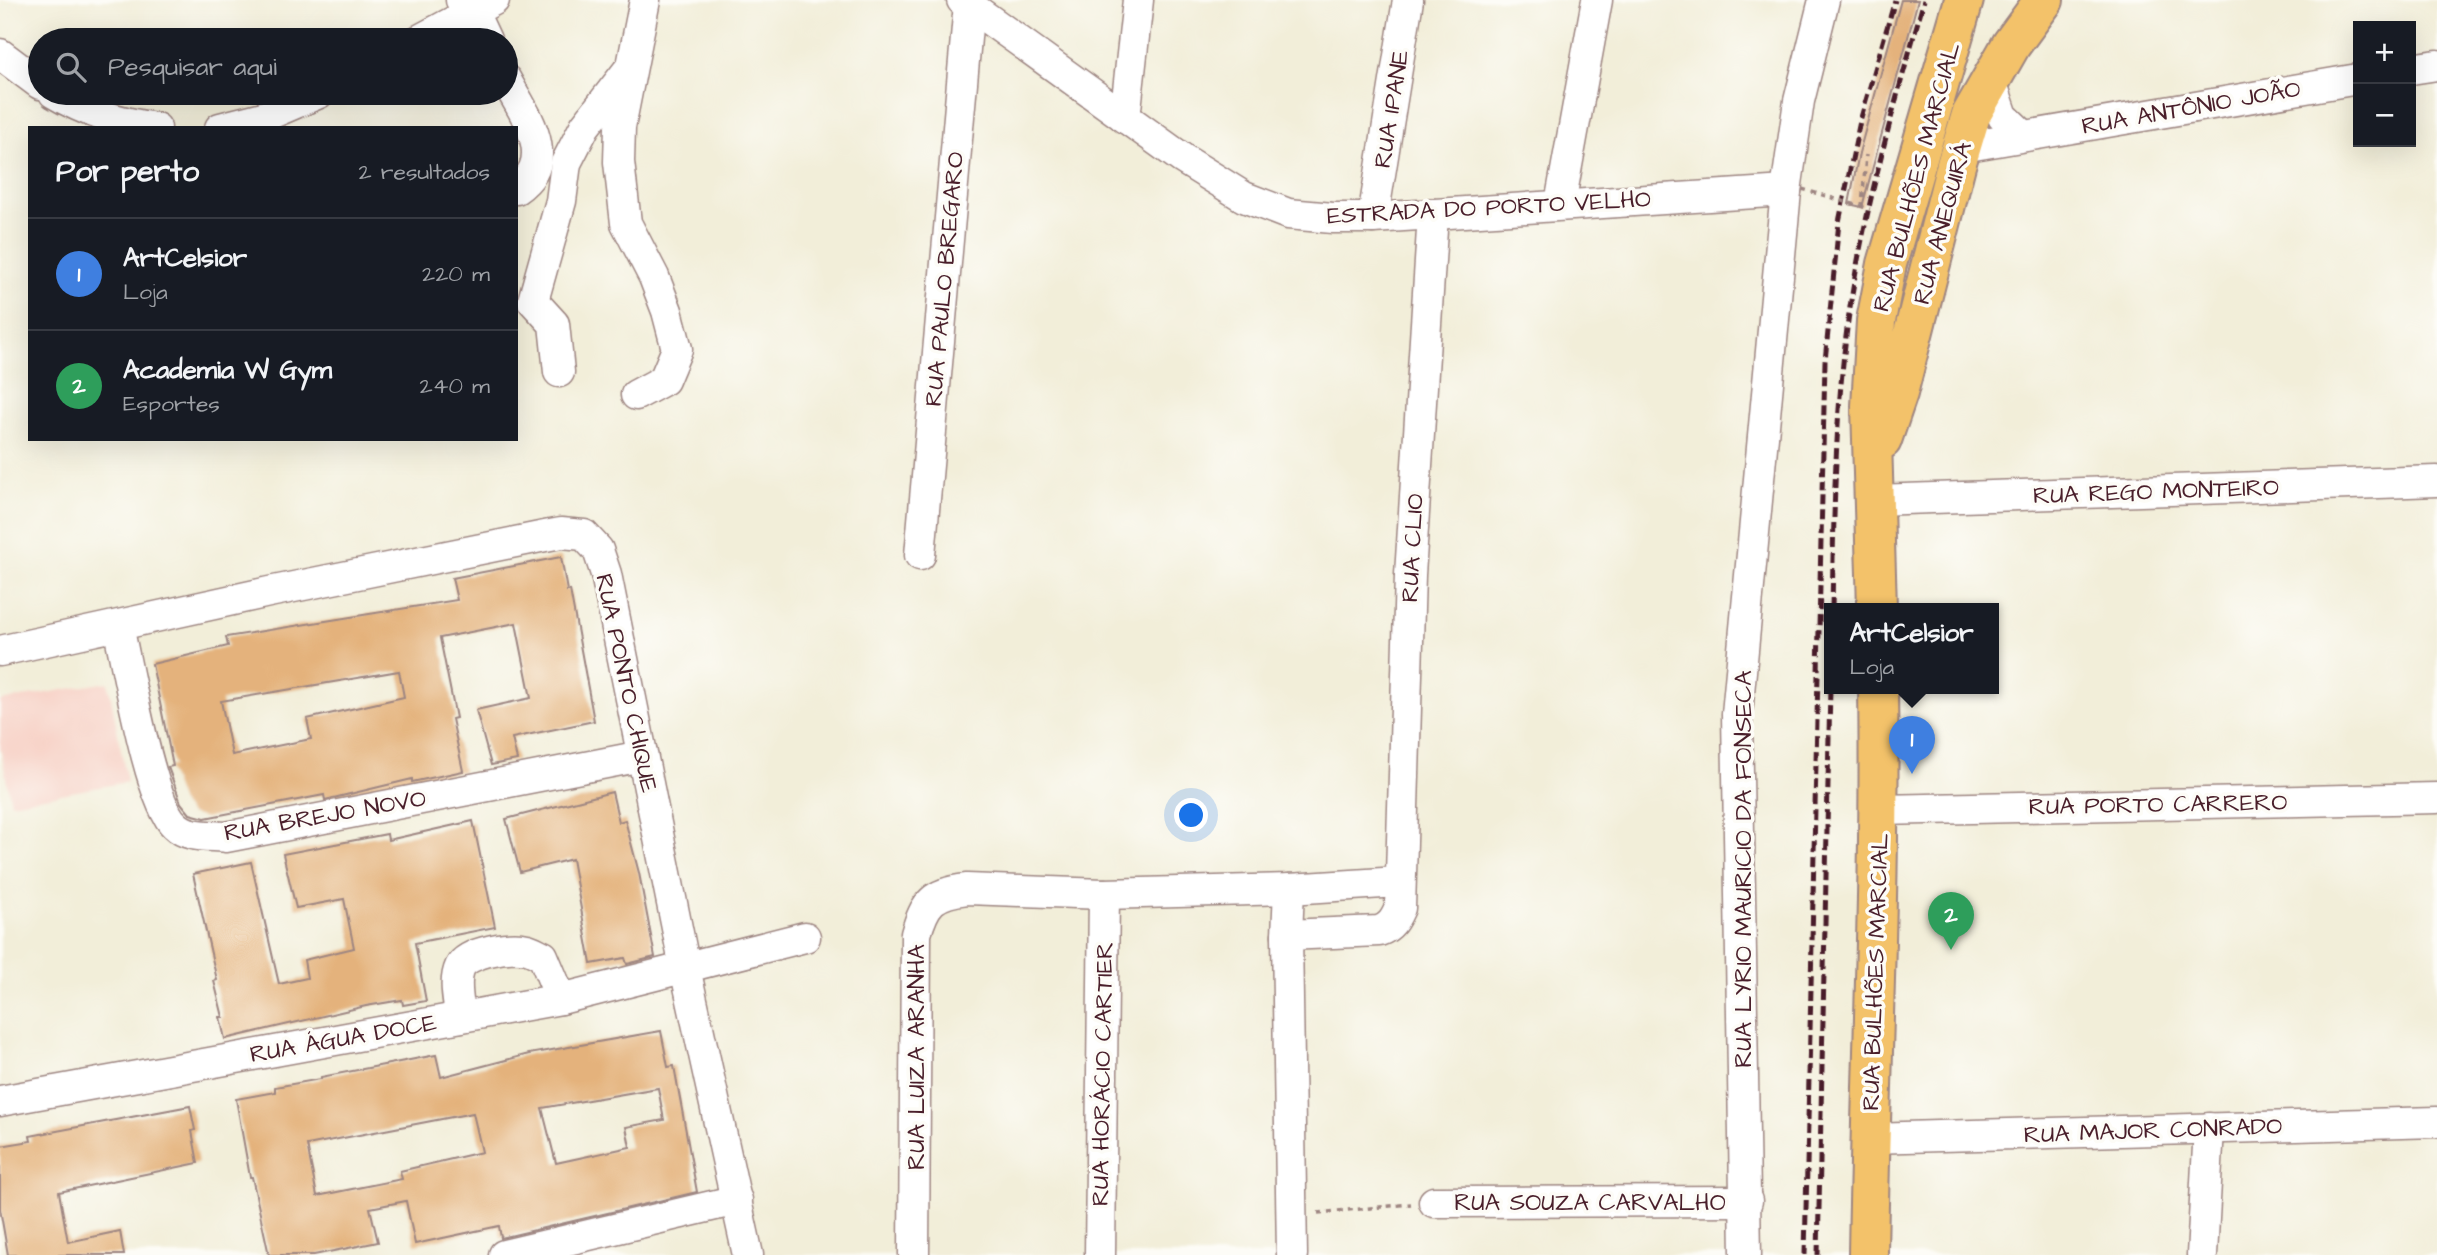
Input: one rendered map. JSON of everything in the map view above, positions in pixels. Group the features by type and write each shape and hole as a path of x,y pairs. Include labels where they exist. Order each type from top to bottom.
{"main road":[{"name":"RUA BULHÕES MARCIAL","path":"1877,603 1871,406 1876,333 1887,264 1964,0"},
{"name":"RUA ANEQUIRÁ","path":"1874,462 1898,393 1955,165 1971,115 1990,78 2044,0"},
{"name":"RUA BULHÕES MARCIAL","path":"1868,1255 1869,1138 1880,810 1878,694"}],"street":[{"path":"636,395 664,380 677,349 654,278 626,223 617,146 645,0"},
{"path":"1125,118 1138,0"},
{"name":"RUA IPANE","path":"1373,218 1408,0"},
{"path":"1560,204 1597,0"},
{"name":"RUA LYRIO MAURICIO DA FONSECA","path":"1746,1255 1737,713 1794,190 1799,101 1824,0"},
{"name":"ESTRADA DO PORTO VELHO","path":"965,2 1183,159 1244,197 1288,214 1373,218 1794,190"},
{"name":"RUA PAULO BREGARO","path":"920,555 965,2"},
{"path":"437,28 476,3 483,28"},
{"path":"0,54 28,75"},
{"path":"2416,68 2437,65"},
{"path":"559,372 554,324 533,302 561,201 566,163 585,126 632,66"},
{"path":"1990,78 2003,117 2024,136"},
{"name":"RUA ANTÔNIO JOÃO","path":"1962,147 2353,80"},
{"path":"518,103 536,138 539,154 533,171 518,187"},
{"path":"79,105 95,113 148,126"},
{"path":"230,126 251,122 294,105"},
{"name":"RUA CLIO","path":"1287,935 1386,929 1395,920 1400,908 1410,575 1433,214"},
{"name":"RUA REGO MONTEIRO","path":"1875,500 2437,481"},
{"name":"RUA PONTO CHIQUE","path":"0,651 269,592 561,533 584,535 598,550 606,574 685,968 748,1255"},
{"name":"RUA BREJO NOVO","path":"118,626 154,785 165,814 186,834 226,836 642,756"},
{"name":"RUA PORTO CARRERO","path":"1880,810 2437,798"},
{"name":"RUA LUIZA ARANHA","path":"914,1255 916,934 922,914 932,900 946,892 967,889 1104,894 1289,889 1399,882"},
{"path":"1289,889 1287,935 1292,1255"},
{"name":"RUA HORÁCIO CARTIER","path":"1100,1255 1104,894"},
{"name":"RUA ÁGUA DOCE","path":"0,1101 561,999 805,937"},
{"path":"460,1017 457,980 461,965 479,952 525,948 542,956 561,999"},
{"name":"RUA MAJOR CONRADO","path":"1869,1138 2437,1122"},
{"path":"2202,1255 2209,1128"},
{"path":"504,1255 737,1200"},
{"name":"RUA SOUZA CARVALHO","path":"1434,1202 1746,1201"}],"path":[{"path":"1862,204 1866,155"},
{"path":"1794,190 1862,204 1870,209"},
{"path":"1293,1215 1434,1202"}],"shaded area":[{"path":"108,682 127,782 11,803 0,747 0,701"}],"building":[{"path":"1901,0 1918,0 1862,207 1849,204 1859,153"},
{"path":"561,557 567,591 570,590 594,721 512,738 517,760 491,765 476,710 531,698 516,623 440,638 456,718 452,719 463,771 412,782 412,779 325,800 324,795 205,818 190,814 181,803 168,767 173,766 152,664 228,646 226,637 457,600 452,578","holes":["399,671 404,697 307,719 311,739 232,755 221,701"]},
{"path":"612,792 619,822 625,820 639,873 655,957 627,964 625,958 591,964 572,859 520,872 506,819"},
{"path":"473,821 495,927 415,943 426,1001 403,1005 402,1000 366,1006 225,1039 220,1017 223,1017 214,981 217,980 193,874 251,862 279,984 307,978 304,960 354,948 344,899 296,908 283,854 387,834 388,840"},
{"path":"661,1031 668,1067 674,1066 697,1192 501,1238 499,1226 415,1244 406,1201 370,1208 378,1242 314,1255 269,1255 250,1177 236,1099 275,1092 275,1087 436,1055 441,1077 529,1054","holes":["658,1088 664,1120 626,1127 630,1147 556,1163 542,1108","473,1113 482,1152 400,1171 402,1179 317,1196 307,1145"]},
{"path":"190,1106 198,1163 59,1192 68,1242 120,1231 124,1255 8,1255 0,1209 0,1146 31,1141 30,1136"}],"railway":[{"path":"1805,1255 1825,361 1839,222 1860,121 1895,0"},
{"path":"1832,603 1838,428 1854,280 1871,199 1924,0"},
{"path":"1818,1255 1830,694"}],"place":[{"name":"ArtCelsior","path":"1912,774"},
{"name":"Academia W Gym","path":"1951,950"}]}
